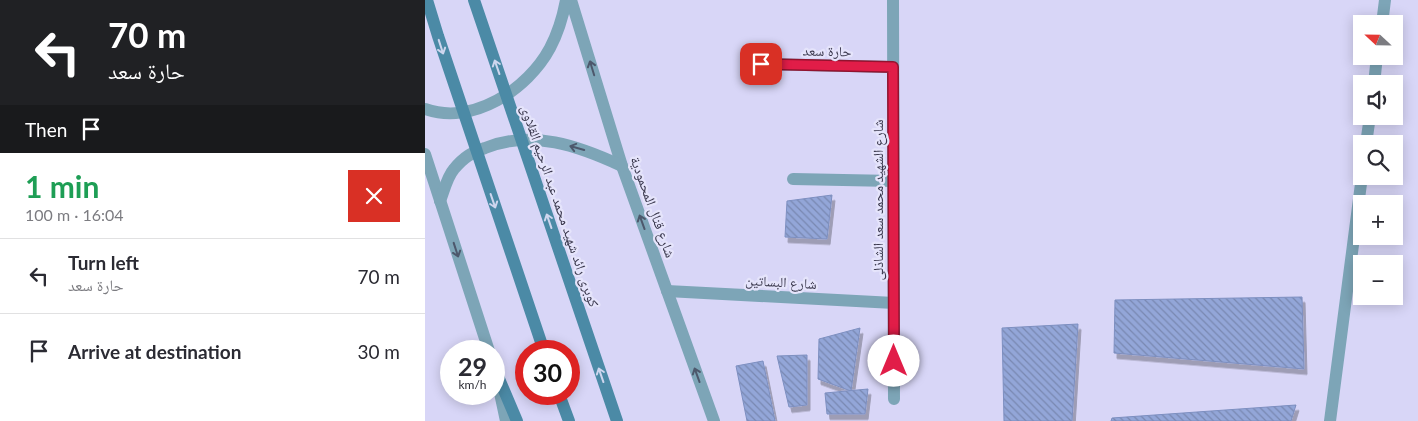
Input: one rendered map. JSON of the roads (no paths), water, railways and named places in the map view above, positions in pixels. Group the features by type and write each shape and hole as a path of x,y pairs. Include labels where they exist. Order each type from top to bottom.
{"main road":[{"path":"427,0 540,340"},
{"name":"كوبرى رائد شهيد محمد عبد الرحيم القلاوى","path":"474,0 617,421"},
{"path":"505,393 517,421"},
{"path":"563,405 569,421"}],"street":[{"path":"425,109 434,112 457,114 485,106 511,92 533,72 550,48 561,21 566,0"},
{"name":"شارع قنال المحمودية","path":"571,0 622,166 714,421"},
{"name":"شارع الشهيد محمد سعد الشاذلى","path":"893,0 894,399"},
{"path":"1383,15 1385,0"},
{"name":"حارة سعد","path":"761,64 893,67"},
{"path":"440,201 452,171 468,154 501,141 531,139 560,143 589,151 622,166"},
{"path":"425,154 485,340"},
{"path":"793,179 893,181"},
{"path":"1330,421 1361,185"},
{"name":"شارع البساتين","path":"667,291 894,303"},
{"path":"503,405 506,421"}]}
